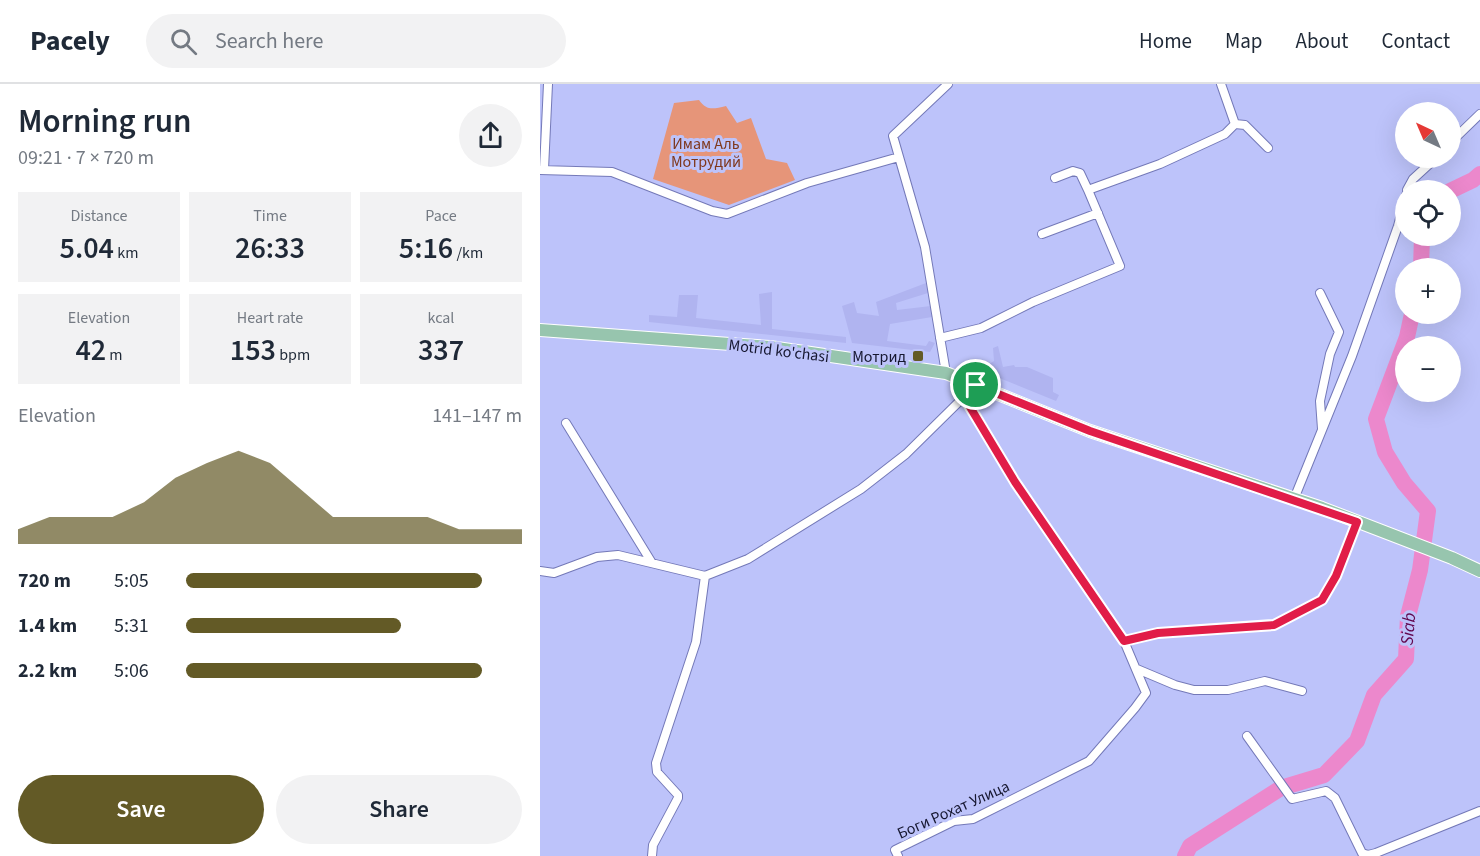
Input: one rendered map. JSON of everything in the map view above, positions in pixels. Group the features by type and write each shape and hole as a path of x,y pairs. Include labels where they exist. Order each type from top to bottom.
{"main road":[{"name":"Motrid ko'chasi","path":"540,330 770,347 946,373 1090,431 1294,499 1383,531 1480,571"}],"street":[{"path":"548,84 543,118 542,170 612,172 712,211 727,214 807,183 899,157"},
{"path":"946,373 925,247 893,136 948,84"},
{"path":"1221,84 1235,124"},
{"path":"1461,132 1480,114"},
{"path":"1088,189 1160,164 1225,134 1235,124 1245,125 1268,148"},
{"path":"1412,180 1425,168"},
{"path":"940,338 981,328 1033,302 1120,266 1080,173 1073,171 1054,178"},
{"path":"1042,234 1098,213"},
{"path":"1294,499 1359,336 1395,234"},
{"path":"1320,293 1339,332 1330,354 1320,401 1322,431"},
{"path":"540,571 554,573 597,557 618,555 705,576 748,559 861,489 906,454 976,385"},
{"name":"Боги Рохат Улица","path":"898,856 895,850 954,821 973,819 1089,760 1146,693 1124,641 1015,482 964,397"},
{"path":"566,423 652,563"},
{"path":"1124,641 1158,633 1274,625 1322,600 1336,576 1357,522"},
{"path":"652,856 653,845 678,798 678,795 657,772 656,763 696,642 705,576"},
{"path":"1137,669 1175,685 1194,690 1228,690 1265,681 1302,691"},
{"path":"1247,736 1289,796 1296,798 1326,791 1335,798 1362,853 1368,855 1376,854 1480,811"}],"shaded area":[{"path":"926,283 928,293 896,303 897,310 931,306 932,317 890,324 887,341 926,346 929,341 935,343 930,352 852,343 842,306 854,302 857,313 879,316 876,302"},
{"path":"772,292 772,329 846,337 846,343 649,322 649,315 677,317 679,295 698,295 696,318 761,325 759,294"},
{"path":"998,346 1003,367 1014,365 1015,367 1027,367 1053,378 1053,392 1059,395 1056,401 977,369 979,363 986,366 994,361 993,348"}],"green space":[{"name":"Имам Аль Мотрудий","path":"699,100 711,108 726,106 737,123 751,118 766,159 787,163 795,180 729,205 653,179 674,103"}],"waterway":[{"name":"Siab","path":"1461,186 1480,174"},
{"name":"Siab","path":"1421,258 1422,246"},
{"name":"Siab","path":"1185,856 1190,846 1281,788 1324,775 1357,741 1374,695 1406,659 1408,616 1420,570 1428,511 1404,483 1385,452 1376,419 1410,324"}],"place":[{"name":"Мотрид","path":"918,356"}],"route":[{"path":"976,385 1090,431 1322,508 1357,522 1336,576 1322,600 1274,625 1158,633 1124,641 1015,482 964,397 976,385"}]}
